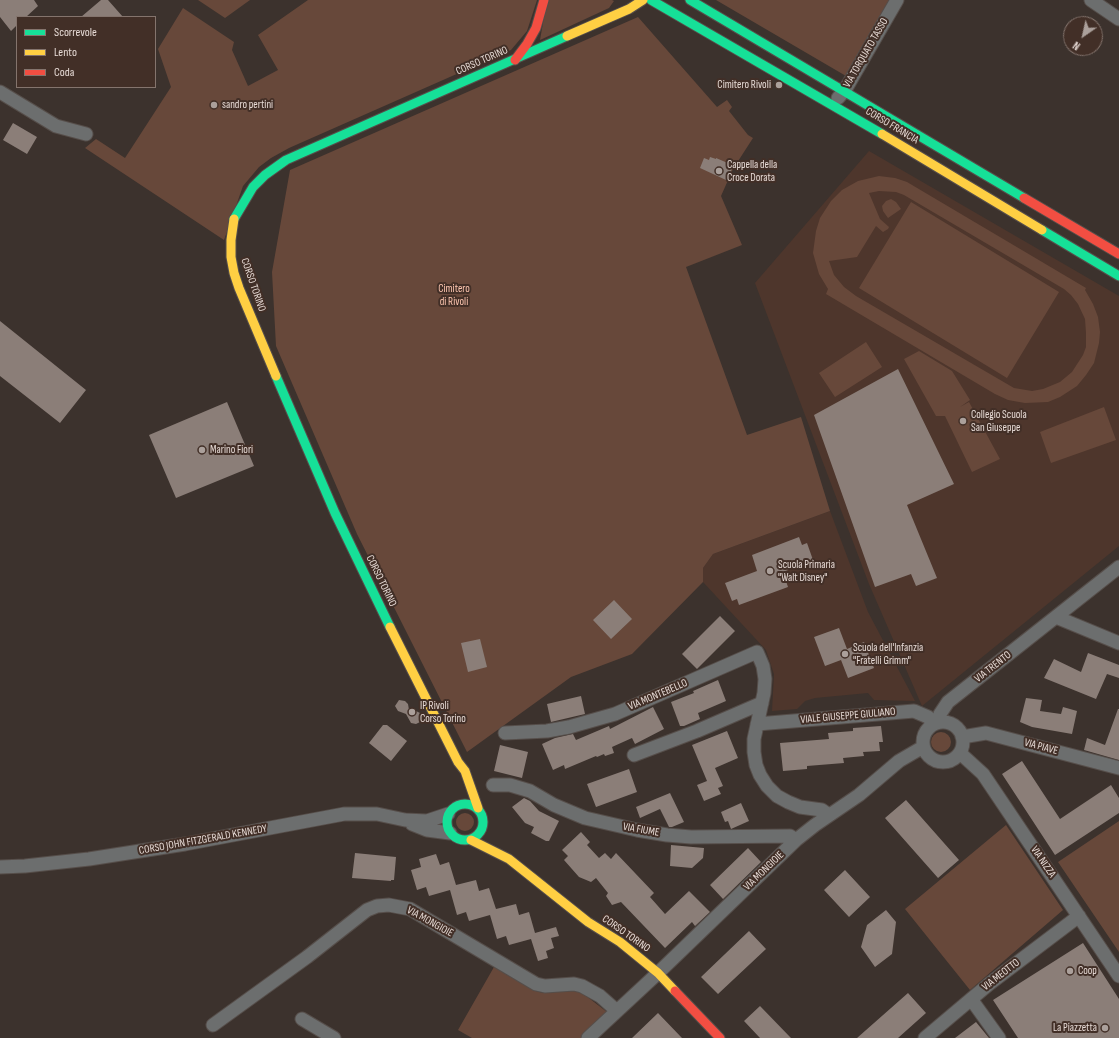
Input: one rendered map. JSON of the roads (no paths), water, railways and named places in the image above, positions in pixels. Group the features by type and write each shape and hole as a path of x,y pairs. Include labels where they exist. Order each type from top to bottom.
{"main road":[{"path":"516,60 536,28 544,0"},
{"name":"CORSO TORINO","path":"478,808 470,781 458,762 354,554 239,288 231,257 231,240 234,219 253,187 264,174 286,160 516,60 632,8 643,0"},
{"name":"CORSO FRANCIA","path":"651,0 832,104 1119,276"},
{"name":"CORSO FRANCIA","path":"690,0 845,90 1119,254"},
{"name":"CORSO TORINO","path":"458,762 459,782"},
{"path":"452,810 467,803 478,808 483,816 484,826 480,834 471,840 465,841 450,833 447,826 447,819 459,794"},
{"name":"CORSO TORINO","path":"484,826 493,840 509,859 588,922 620,942 658,973 720,1038"},
{"name":"CORSO TORINO","path":"471,840 509,859"}],"street":[{"name":"VIA TORQUATO TASSO","path":"832,104 845,90 897,0"},
{"path":"1091,0 1118,17"},
{"path":"0,92 56,126 86,134"},
{"name":"VIA TRENTO","path":"936,723 948,702 1119,567"},
{"path":"1056,617 1119,643"},
{"name":"VIA MONTEBELLO","path":"505,733 547,731 569,727 615,714 757,652 763,666 765,678 764,693 754,746 756,765 760,775 767,786 777,796 800,807 822,810 829,815"},
{"path":"634,755 697,731 762,703"},
{"name":"VIALE GIUSEPPE GIULIANO","path":"757,724 914,711 928,717 936,723"},
{"path":"945,722 951,724 960,731 962,736 963,743 960,753 949,761 936,761 926,753 923,748 926,731 936,723 945,722"},
{"name":"VIA PIAVE","path":"962,736 986,733 1119,768"},
{"name":"VIA MONGIOIE","path":"588,1038 796,840 859,795 899,761 923,748"},
{"name":"VIA NIZZA","path":"960,753 983,774 1119,976"},
{"name":"VIA FIUME","path":"493,785 510,785 530,791 554,805 585,818 637,830 691,837 790,836 796,840"},
{"name":"CORSO JOHN FITZGERALD KENNEDY","path":"0,867 25,866 89,859 185,844 344,814 377,814 405,820 427,821 452,810"},
{"name":"CORSO JOHN FITZGERALD KENNEDY","path":"405,820 427,830 450,833"},
{"name":"VIA MONGIOIE","path":"213,1024 307,957 367,910 377,906 389,905 410,909 536,984 545,986 574,984 582,986 600,996 617,1010"},
{"name":"VIA MEOTTO","path":"926,1038 971,999 1079,916"},
{"path":"971,999 999,1038"},
{"path":"302,1019 334,1038"}],"place":[{"name":"Cimitero Rivoli","path":"779,85"},
{"name":"sandro pertini","path":"214,105"},
{"name":"Cappella della Croce Dorata","path":"719,171"},
{"name":"Collegio Scuola San Giuseppe","path":"963,421"},
{"name":"Marino Fiori","path":"202,450"},
{"name":"Scuola Primaria \"Walt Disney\"","path":"770,571"},
{"name":"Scuola dell'Infanzia \"Fratelli Grimm\"","path":"845,654"},
{"name":"IP Rivoli Corso Torino","path":"412,712"},
{"name":"Coop","path":"1070,971"},
{"name":"La Piazzetta","path":"1105,1028"}],"park label":[{"name":"Cimitero di Rivoli","path":"454,295"}]}
